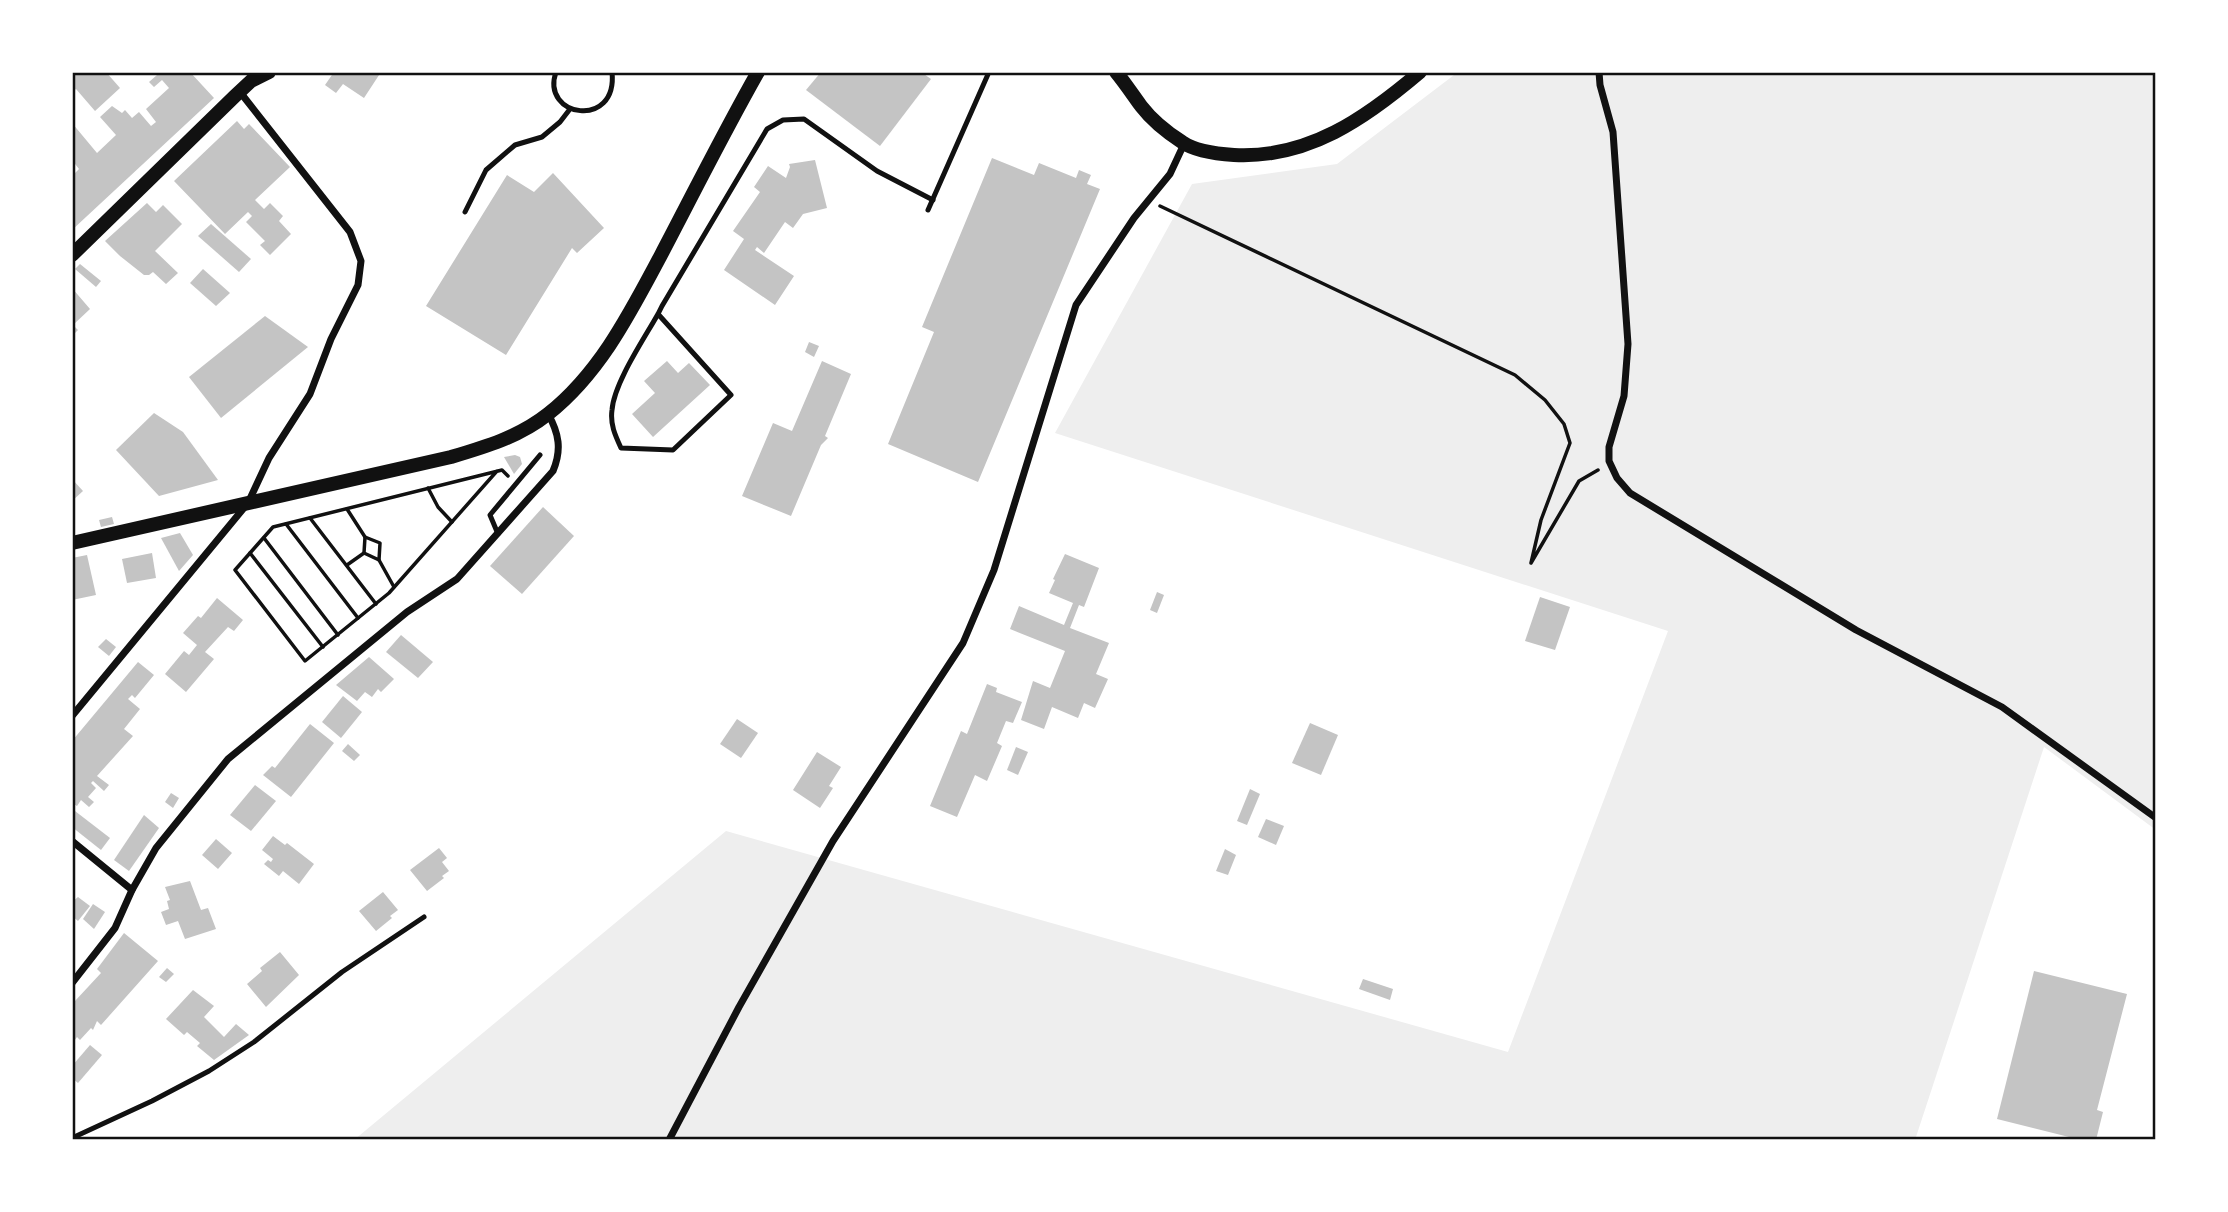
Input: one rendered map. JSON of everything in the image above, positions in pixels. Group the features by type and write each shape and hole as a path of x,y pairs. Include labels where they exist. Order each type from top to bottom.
{"main road":[{"path":"72,255 247,79 269,72"},
{"path":"72,543 485,447 513,436 548,414 577,388 604,355 632,308 758,72"},
{"path":"1119,74 1143,109 1184,144 1219,154 1240,155 1292,150 1332,136 1381,105 1420,72"}],"street":[{"path":"1599,72 1613,132 1628,344 1624,396 1609,447 1609,461 1614,472 1630,493 1702,538 1856,630 2002,707 2156,818"},
{"path":"72,716 248,503 269,458 310,394 331,339 358,285 361,261 357,247 247,79"},
{"path":"669,1140 739,1007 834,841 963,643 994,570 1076,305 1134,218 1170,174 1184,144"},
{"path":"72,983 115,928 132,890 156,848 228,759 324,678 439,589 457,579 553,471 558,458 558,442 555,427 548,414"},
{"path":"72,841 132,890"}],"lane":[{"path":"556,72 553,82 556,95 570,109 580,111 595,110 608,100 614,85 612,72"},
{"path":"928,210 989,72"},
{"path":"465,212 486,170 515,145 542,137 570,109"},
{"path":"658,314 731,395 673,450 621,448 612,429 611,410 616,390 658,314 767,129 783,120 804,119 877,172 933,200"},
{"path":"498,534 490,515 540,455"},
{"path":"72,1139 209,1071 254,1042 342,972 424,917"}],"path":[{"path":"1148,200 1515,375 1545,400 1564,424 1570,443 1541,520 1531,563 1579,481 1595,470 1614,472"},
{"path":"499,471 394,587 306,661 235,570 273,527 428,488 499,471"},
{"path":"428,488 438,507 452,522"},
{"path":"346,509 365,537 380,543 379,560 394,587"},
{"path":"310,518 376,604"},
{"path":"286,524 358,618"},
{"path":"364,553 365,537"},
{"path":"264,538 338,635"},
{"path":"250,553 323,647"},
{"path":"346,565 364,553"},
{"path":"364,553 379,560"}],"shaded area":[{"path":"1458,72 2156,72 2156,830 2044,747 1915,1140 354,1140 726,831 1508,1052 1668,631 1055,433 1192,184 1337,164"}],"building":[{"path":"72,72 106,72 120,88 95,111 76,89 72,92"},
{"path":"155,72 190,72 214,98 72,230 72,176 79,169 72,160 72,123 97,153 116,135 100,117 112,106 122,113 125,110 132,118 139,112 151,126 156,122 146,109 169,88 162,80 154,87 149,82 157,75"},
{"path":"334,72 381,72 364,98 343,84 336,93 325,85"},
{"path":"821,72 921,72 931,79 880,146 806,90"},
{"path":"237,121 244,129 249,124 290,167 255,200 264,209 270,203 283,216 279,221 291,234 270,255 260,245 265,241 246,222 252,216 248,212 225,234 174,181"},
{"path":"992,158 1034,175 1039,163 1076,178 1079,170 1091,175 1087,184 1100,189 978,482 888,444 934,332 922,327"},
{"path":"815,160 827,208 803,214 793,228 785,222 764,253 757,247 755,250 794,276 775,305 724,270 744,239 733,231 760,192 754,187 768,166 786,178 789,164"},
{"path":"553,173 604,228 577,253 572,248 506,355 426,306 507,175 534,192"},
{"path":"147,203 156,212 163,205 182,224 155,251 178,273 166,284 153,272 144,275 105,241"},
{"path":"211,224 251,259 239,272 198,236"},
{"path":"80,264 101,281 96,287 75,269"},
{"path":"203,269 230,293 216,306 190,283"},
{"path":"72,288 90,309 73,325 78,330 72,336"},
{"path":"265,316 308,347 221,418 189,377"},
{"path":"809,342 819,346 814,357 805,352"},
{"path":"667,361 678,373 689,363 710,385 653,437 632,414 655,393 644,381"},
{"path":"822,361 851,374 825,436 828,438 821,445 791,516 742,496 773,423 792,431"},
{"path":"154,413 183,432 218,480 159,496 116,450"},
{"path":"504,457 520,457 522,464 514,474"},
{"path":"72,479 83,491 72,501"},
{"path":"543,507 574,536 522,594 490,566"},
{"path":"112,517 114,524 101,527 99,520"},
{"path":"180,533 193,555 179,571 161,538"},
{"path":"152,553 156,578 127,583 122,559"},
{"path":"1065,554 1099,568 1084,607 1079,605 1070,628 1109,643 1096,674 1108,679 1095,708 1084,703 1078,718 1052,707 1044,729 1021,720 1033,681 1050,688 1065,651 1010,629 1019,606 1064,625 1073,603 1049,593"},
{"path":"87,555 96,595 72,600 72,558"},
{"path":"1157,592 1164,595 1157,613 1150,610"},
{"path":"1540,597 1570,607 1555,650 1525,641"},
{"path":"217,598 243,620 234,631 228,627 205,652 214,659 186,692 165,674 184,651 189,655 197,645 183,633 198,616 201,618"},
{"path":"401,635 433,662 418,678 386,652"},
{"path":"106,639 116,647 109,656 98,647"},
{"path":"369,657 394,679 381,692 378,689 372,697 365,692 357,701 336,685"},
{"path":"138,662 154,675 135,698 132,695 128,699 140,709 124,729 133,736 97,776 109,785 104,791 93,781 91,783 96,788 88,797 94,802 89,807 81,800 77,806 72,803 72,741"},
{"path":"987,684 997,688 996,692 1022,702 1013,723 1006,721 997,743 1002,746 987,781 975,775 957,817 930,806 961,731 967,734"},
{"path":"343,696 362,712 341,738 322,722"},
{"path":"737,719 758,733 741,758 720,744"},
{"path":"1310,723 1338,735 1321,775 1292,763"},
{"path":"310,724 334,743 291,797 263,775 272,766 275,768"},
{"path":"348,744 360,755 354,761 342,751"},
{"path":"1016,747 1028,752 1018,775 1007,770"},
{"path":"817,752 841,767 829,786 833,788 820,808 793,790"},
{"path":"255,785 276,801 251,831 230,815"},
{"path":"1250,789 1260,794 1247,825 1237,821"},
{"path":"171,793 179,798 173,808 165,802"},
{"path":"75,811 110,838 101,850 72,827 72,815"},
{"path":"144,815 159,828 129,871 114,860"},
{"path":"1266,819 1284,826 1276,845 1258,837"},
{"path":"273,836 285,845 287,843 314,864 299,884 283,871 279,876 264,864 273,859 262,850"},
{"path":"216,839 232,853 218,869 202,855"},
{"path":"439,848 447,858 442,862 449,871 427,891 410,870"},
{"path":"1225,849 1236,855 1228,875 1216,871"},
{"path":"190,881 201,910 208,908 216,929 185,939 178,921 166,925 161,912 169,909 167,901 170,900 165,887"},
{"path":"383,892 398,910 376,931 359,911"},
{"path":"78,897 90,906 78,921 72,916 72,902"},
{"path":"93,904 105,912 94,929 83,919"},
{"path":"124,933 158,961 101,1025 97,1021 93,1030 91,1028 80,1040 77,1037 72,1044 72,998 75,1001 101,973 97,969"},
{"path":"280,952 299,975 266,1007 247,984 262,971 260,968"},
{"path":"167,968 174,974 166,982 159,977"},
{"path":"2034,971 2127,994 2097,1110 2103,1112 2096,1140 2081,1140 1997,1119"},
{"path":"1363,979 1393,989 1390,1000 1359,989"},
{"path":"193,990 214,1006 204,1017 224,1037 236,1024 249,1035 214,1060 197,1046 200,1043 187,1032 184,1035 166,1019"},
{"path":"90,1045 102,1055 78,1083 72,1078 72,1066"}]}
